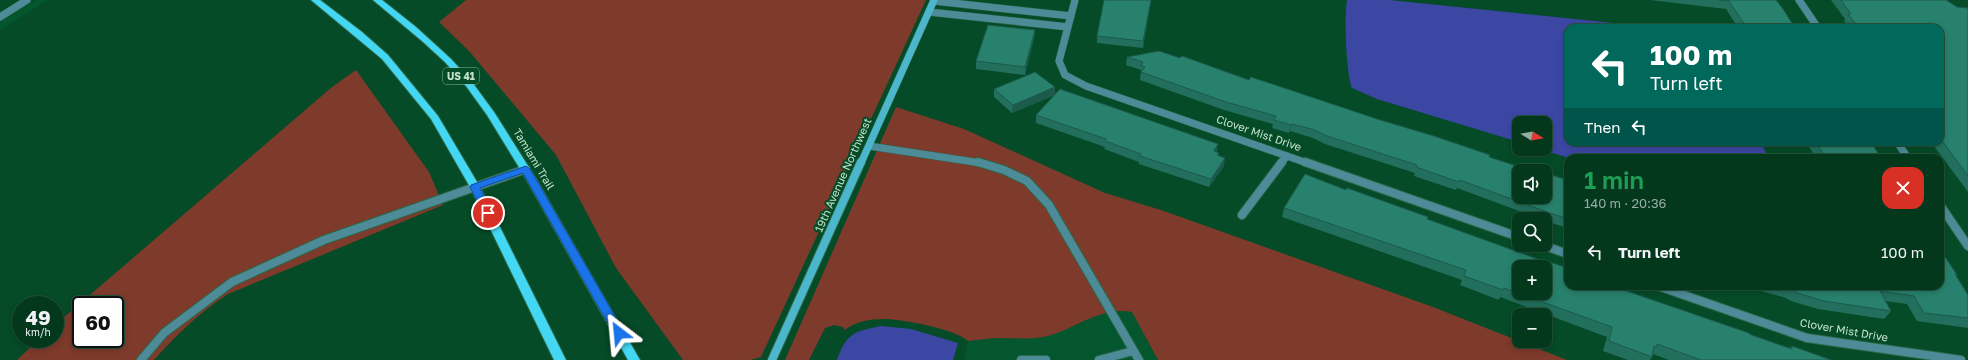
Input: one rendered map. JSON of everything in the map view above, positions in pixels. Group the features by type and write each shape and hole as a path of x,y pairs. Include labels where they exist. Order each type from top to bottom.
{"main road":[{"path":"315,0 370,43 413,90 435,118 475,187 560,360"},
{"name":"Tamiami Trail","path":"377,0 409,24 437,49 468,83 494,118 526,169 634,360"}],"street":[{"path":"0,17 27,0"},
{"name":"Clover Mist Drive","path":"1075,0 1059,61 1065,75 1086,86 1512,235"},
{"path":"1799,0 1815,24"},
{"path":"934,1 1071,16"},
{"name":"19th Avenue Northwest","path":"772,360 934,1"},
{"path":"990,19 994,8"},
{"path":"929,12 1068,27"},
{"path":"868,146 974,161 1004,170 1027,181 1048,206 1139,360"},
{"path":"1242,215 1287,156"},
{"path":"141,360 164,333 232,282 324,240 526,169"},
{"path":"1944,211 1968,246"},
{"path":"1552,248 1564,253"},
{"name":"Clover Mist Drive","path":"1669,290 1807,338 1961,360"},
{"path":"1099,360 1133,351"},
{"path":"1021,360 1046,360"}],"shaded area":[{"path":"36,0 48,0 0,30 0,22"},
{"path":"466,0 926,0 761,357 750,360 683,360 616,268 556,155 469,51 439,22"},
{"path":"1347,0 1389,0 1623,24 1564,24 1564,146 1762,146 1767,154 1564,154 1564,156 1552,153 1552,116 1512,116 1512,140 1377,99 1352,88 1348,70 1346,19"},
{"path":"356,70 429,172 443,205 228,294 189,324 154,360 17,360 30,348 64,348 64,317 72,310 72,348 124,348 124,296 89,296 332,87"},
{"path":"896,107 964,129 1105,193 1161,210 1433,307 1512,338 1512,348 1537,348 1567,360 1158,360 1132,312 1121,311 1099,315 1048,336 1028,338 996,338 968,341 952,332 915,323 892,319 868,320 853,325 845,330 843,327 834,325 825,328 809,360 785,360"},
{"path":"1118,309 1132,312 1158,360 964,360 968,341 996,338 1021,339 1075,326 1099,314"},
{"path":"881,326 911,329 958,343 953,360 837,360 844,344 852,335 857,332"}],"building":[{"path":"1104,0 1151,0 1143,41 1097,36"},
{"path":"1719,0 1776,0 1792,24 1744,24 1729,1"},
{"path":"1841,0 1946,0 1957,7 1968,8 1968,176 1944,143 1944,24 1856,24 1848,14 1851,14"},
{"path":"988,25 1035,30 1025,67 976,61"},
{"path":"1159,51 1180,58 1182,56 1249,80 1251,77 1490,155 1489,157 1512,164 1512,199 1460,180 1459,182 1416,167 1417,165 1327,136 1315,130 1274,120 1276,116 1226,102 1141,72 1145,67 1141,65 1143,62 1127,57"},
{"path":"1035,72 1055,87 1013,105 994,89"},
{"path":"1060,89 1218,144 1214,151 1219,153 1217,155 1225,158 1211,179 1140,156 1141,154 1105,141 1106,139 1036,115"},
{"path":"1818,146 1874,146 1878,154 1824,154"},
{"path":"1305,174 1346,190 1347,188 1428,217 1427,219 1512,250 1512,252 1518,252 1540,260 1512,260 1512,291 1504,288 1503,290 1464,276 1466,270 1284,208"},
{"path":"1552,175 1564,179 1564,218 1552,214 1552,212 1547,212 1525,204 1552,204"},
{"path":"1944,255 1968,295 1968,318 1924,313 1914,296 1880,291 1891,311 1824,301 1791,290 1944,290"},
{"path":"1552,263 1564,267 1564,290 1624,290 1780,345 1792,349 1792,346 1831,360 1701,360 1657,344 1657,347 1654,346 1652,357 1609,341 1612,327 1537,300 1552,300"}],"route":[{"path":"488,213 475,187 526,169 619,333"}]}
